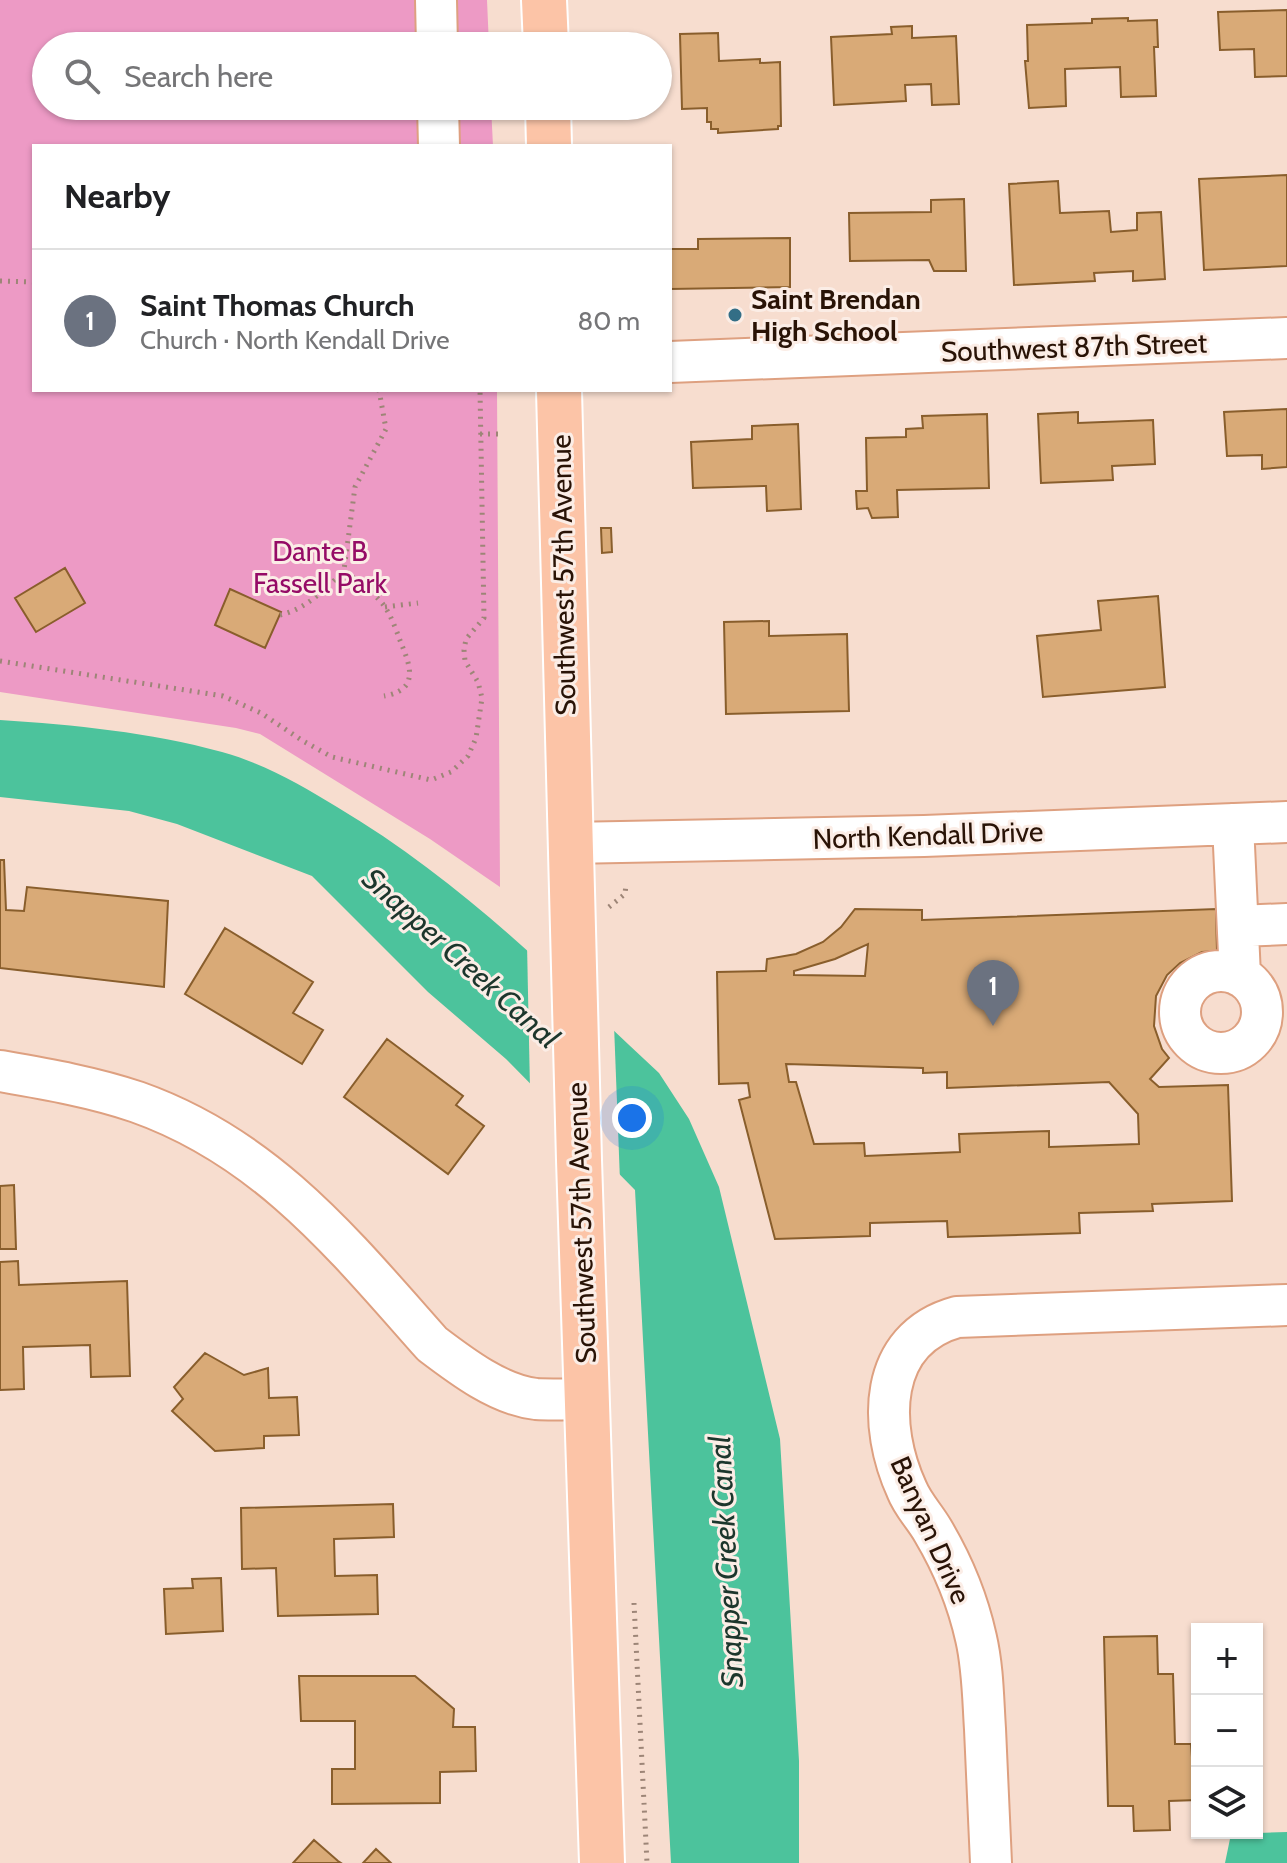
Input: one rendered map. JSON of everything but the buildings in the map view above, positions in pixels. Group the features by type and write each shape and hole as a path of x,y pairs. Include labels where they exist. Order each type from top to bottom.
{"main road":[{"path":"544,0 545,32"},
{"path":"548,120 549,144"},
{"name":"Southwest 57th Avenue","path":"559,392 569,843 602,1863"}],"street":[{"path":"436,0 437,32"},
{"path":"438,120 439,144"},
{"name":"Southwest 87th Street","path":"672,362 1287,338"},
{"name":"North Kendall Drive","path":"569,843 924,836 1287,822"},
{"path":"1233,824 1240,976"},
{"path":"1238,926 1287,924"},
{"path":"1227,971 1240,976 1257,992 1274,1024 1242,1047 1229,1052 1215,1052 1201,1048 1190,1039 1180,1013 1182,999 1199,977 1227,971"},
{"path":"0,1071 138,1102 237,1152 261,1167 307,1208 432,1344 453,1360 519,1396 587,1399"},
{"name":"Banyan Drive","path":"991,1863 980,1660 971,1619 952,1572 935,1534 907,1491 894,1450 889,1396 901,1360 918,1337 957,1317 1287,1305"}],"path":[{"path":"0,281 32,282"},
{"path":"280,615 295,612 334,582 344,570 355,487 386,429 379,392"},
{"path":"0,661 223,696 261,713 332,757 426,780 445,775 468,756 476,738 482,709 478,682 465,661 464,650 472,629 484,618 480,392"},
{"path":"480,434 504,434"},
{"path":"344,570 385,607 409,662 410,673 401,690 384,696"},
{"path":"385,607 418,603"}],"green space":[{"name":"Dante B Fassell Park","path":"0,0 487,0 488,32 32,32 32,120 492,120 493,144 32,144 32,392 497,392 500,887 430,839 260,734 0,692"}],"water":[{"name":"Snapper Creek Canal","path":"0,720 112,730 167,739 252,762 295,783 382,835 466,898 544,965 659,1073 689,1119 719,1187 780,1439 799,1761 799,1863 671,1863 635,1190 506,1059 428,992 312,876 177,824 129,811 0,797"},
{"path":"1287,1832 1287,1863 1225,1863 1230,1839 1263,1839 1263,1833"}],"pier":[{"path":"527,944 614,1025 620,1181 530,1089"}],"place":[{"name":"Saint Brendan High School","path":"735,315"},
{"name":"Saint Thomas Church","path":"993,1026"}]}
